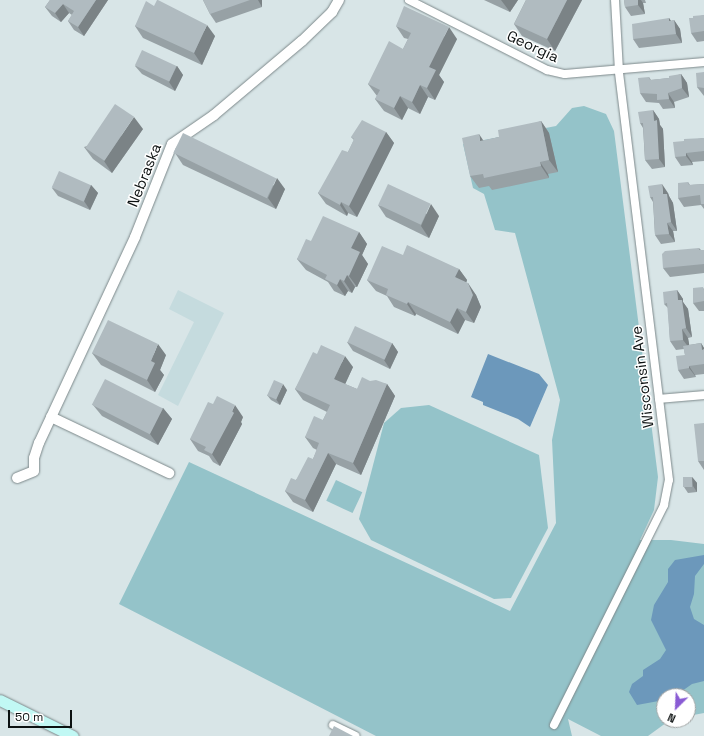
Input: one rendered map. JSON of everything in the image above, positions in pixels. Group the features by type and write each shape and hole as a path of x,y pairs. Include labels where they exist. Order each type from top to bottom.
{"main road":[{"path":"0,700 73,736"}],"street":[{"name":"Nebraska","path":"16,478 34,471 34,458 135,237 172,144 214,115 302,41 332,12 339,0"},
{"name":"Georgia","path":"409,0 547,70 565,74 619,71 704,62"},
{"name":"Wisconsin Ave","path":"554,725 664,505 669,480 619,71 615,0"},
{"path":"659,399 704,395"},
{"path":"51,418 169,473"},
{"path":"333,725 356,736"}],"shaded area":[{"path":"584,106 606,114 614,131 658,477 654,510 640,540 671,540 704,544 704,713 696,714 696,688 656,688 656,728 659,728 648,736 601,736 568,719 572,736 376,736 119,604 189,462 510,611 556,523 552,440 560,400 515,233 495,230 484,194 473,188 463,144 556,126 572,108"},
{"path":"178,290 224,313 178,406 158,395 194,322 169,309"},
{"path":"488,354 539,374 548,385 530,427 518,419 483,405 483,402 471,397"},
{"path":"429,405 539,455 548,528 511,598 494,599 371,540 359,519 384,423 401,408"},
{"path":"336,480 362,492 353,513 326,501"},
{"path":"704,555 704,564 695,576 694,594 690,607 694,619 704,625 704,681 692,684 686,688 656,688 656,701 637,705 629,692 632,684 643,676 643,670 660,659 666,650 651,620 654,605 668,582 668,569 675,560"}],"building":[{"path":"50,0 96,0 78,27 68,21 74,11 63,4 55,13 45,7"},
{"path":"157,0 207,25 194,53 135,26 146,1 154,6"},
{"path":"203,0 250,0 210,14"},
{"path":"526,0 567,0 547,39 514,24"},
{"path":"624,0 638,0 638,5 625,7"},
{"path":"404,6 449,27 429,67 436,70 427,88 420,85 412,102 400,96 394,108 375,99 380,90 368,84 389,41 403,49 411,33 396,26"},
{"path":"704,15 704,31 691,33 689,18"},
{"path":"669,18 669,21 674,20 676,34 633,39 632,24"},
{"path":"142,50 176,66 169,81 135,65"},
{"path":"704,72 704,88 697,87 696,73"},
{"path":"681,74 682,88 668,93 669,99 657,100 657,94 640,93 638,78 649,77 650,80 669,78 669,76"},
{"path":"115,104 134,117 104,161 85,148"},
{"path":"653,110 654,121 657,120 659,159 645,160 643,123 640,123 638,112"},
{"path":"362,120 386,132 349,206 341,202 340,205 318,193 342,150 348,152 354,139 351,137"},
{"path":"541,121 549,160 540,162 541,166 484,178 483,174 470,176 462,138 479,134 480,141 499,137 498,130"},
{"path":"183,133 276,179 267,198 173,153"},
{"path":"704,138 704,151 686,153 686,156 675,157 673,142 684,141 684,139"},
{"path":"59,171 91,185 84,202 52,187"},
{"path":"688,182 689,185 704,184 704,204 701,204 700,195 678,198 678,183"},
{"path":"388,184 431,204 421,225 378,205"},
{"path":"662,184 663,194 667,194 671,222 667,223 669,234 655,235 653,197 650,197 648,186"},
{"path":"323,216 359,232 351,248 360,252 349,276 347,275 344,281 340,279 337,285 325,279 327,275 297,259 306,239 311,241"},
{"path":"407,245 459,269 455,277 468,283 473,295 466,312 457,308 450,322 408,302 407,304 386,295 388,289 367,280 382,246 403,255"},
{"path":"699,248 699,250 704,250 704,264 663,268 662,254 665,251"},
{"path":"703,287 704,301 693,303 693,288"},
{"path":"677,290 678,300 682,300 686,328 682,329 683,340 670,341 667,303 664,304 663,292"},
{"path":"108,320 158,344 151,361 155,363 147,380 92,353"},
{"path":"355,326 392,343 385,360 347,342"},
{"path":"701,343 702,350 704,349 704,364 689,366 689,368 678,370 676,356 685,355 683,346"},
{"path":"321,345 345,356 334,379 357,389 362,377 370,381 376,380 387,384 353,463 328,453 305,500 285,491 291,478 296,480 308,457 313,459 319,443 305,437 314,416 323,420 330,405 295,389 313,352 317,354"},
{"path":"105,379 163,409 150,434 92,405"},
{"path":"274,380 283,384 276,400 267,396"},
{"path":"217,396 235,405 232,411 234,413 212,454 204,450 206,447 190,439 208,402 213,404"},
{"path":"704,423 704,461 698,461 694,424"},
{"path":"683,477 692,477 692,487 683,487"},
{"path":"334,726 353,736 329,736"}]}
